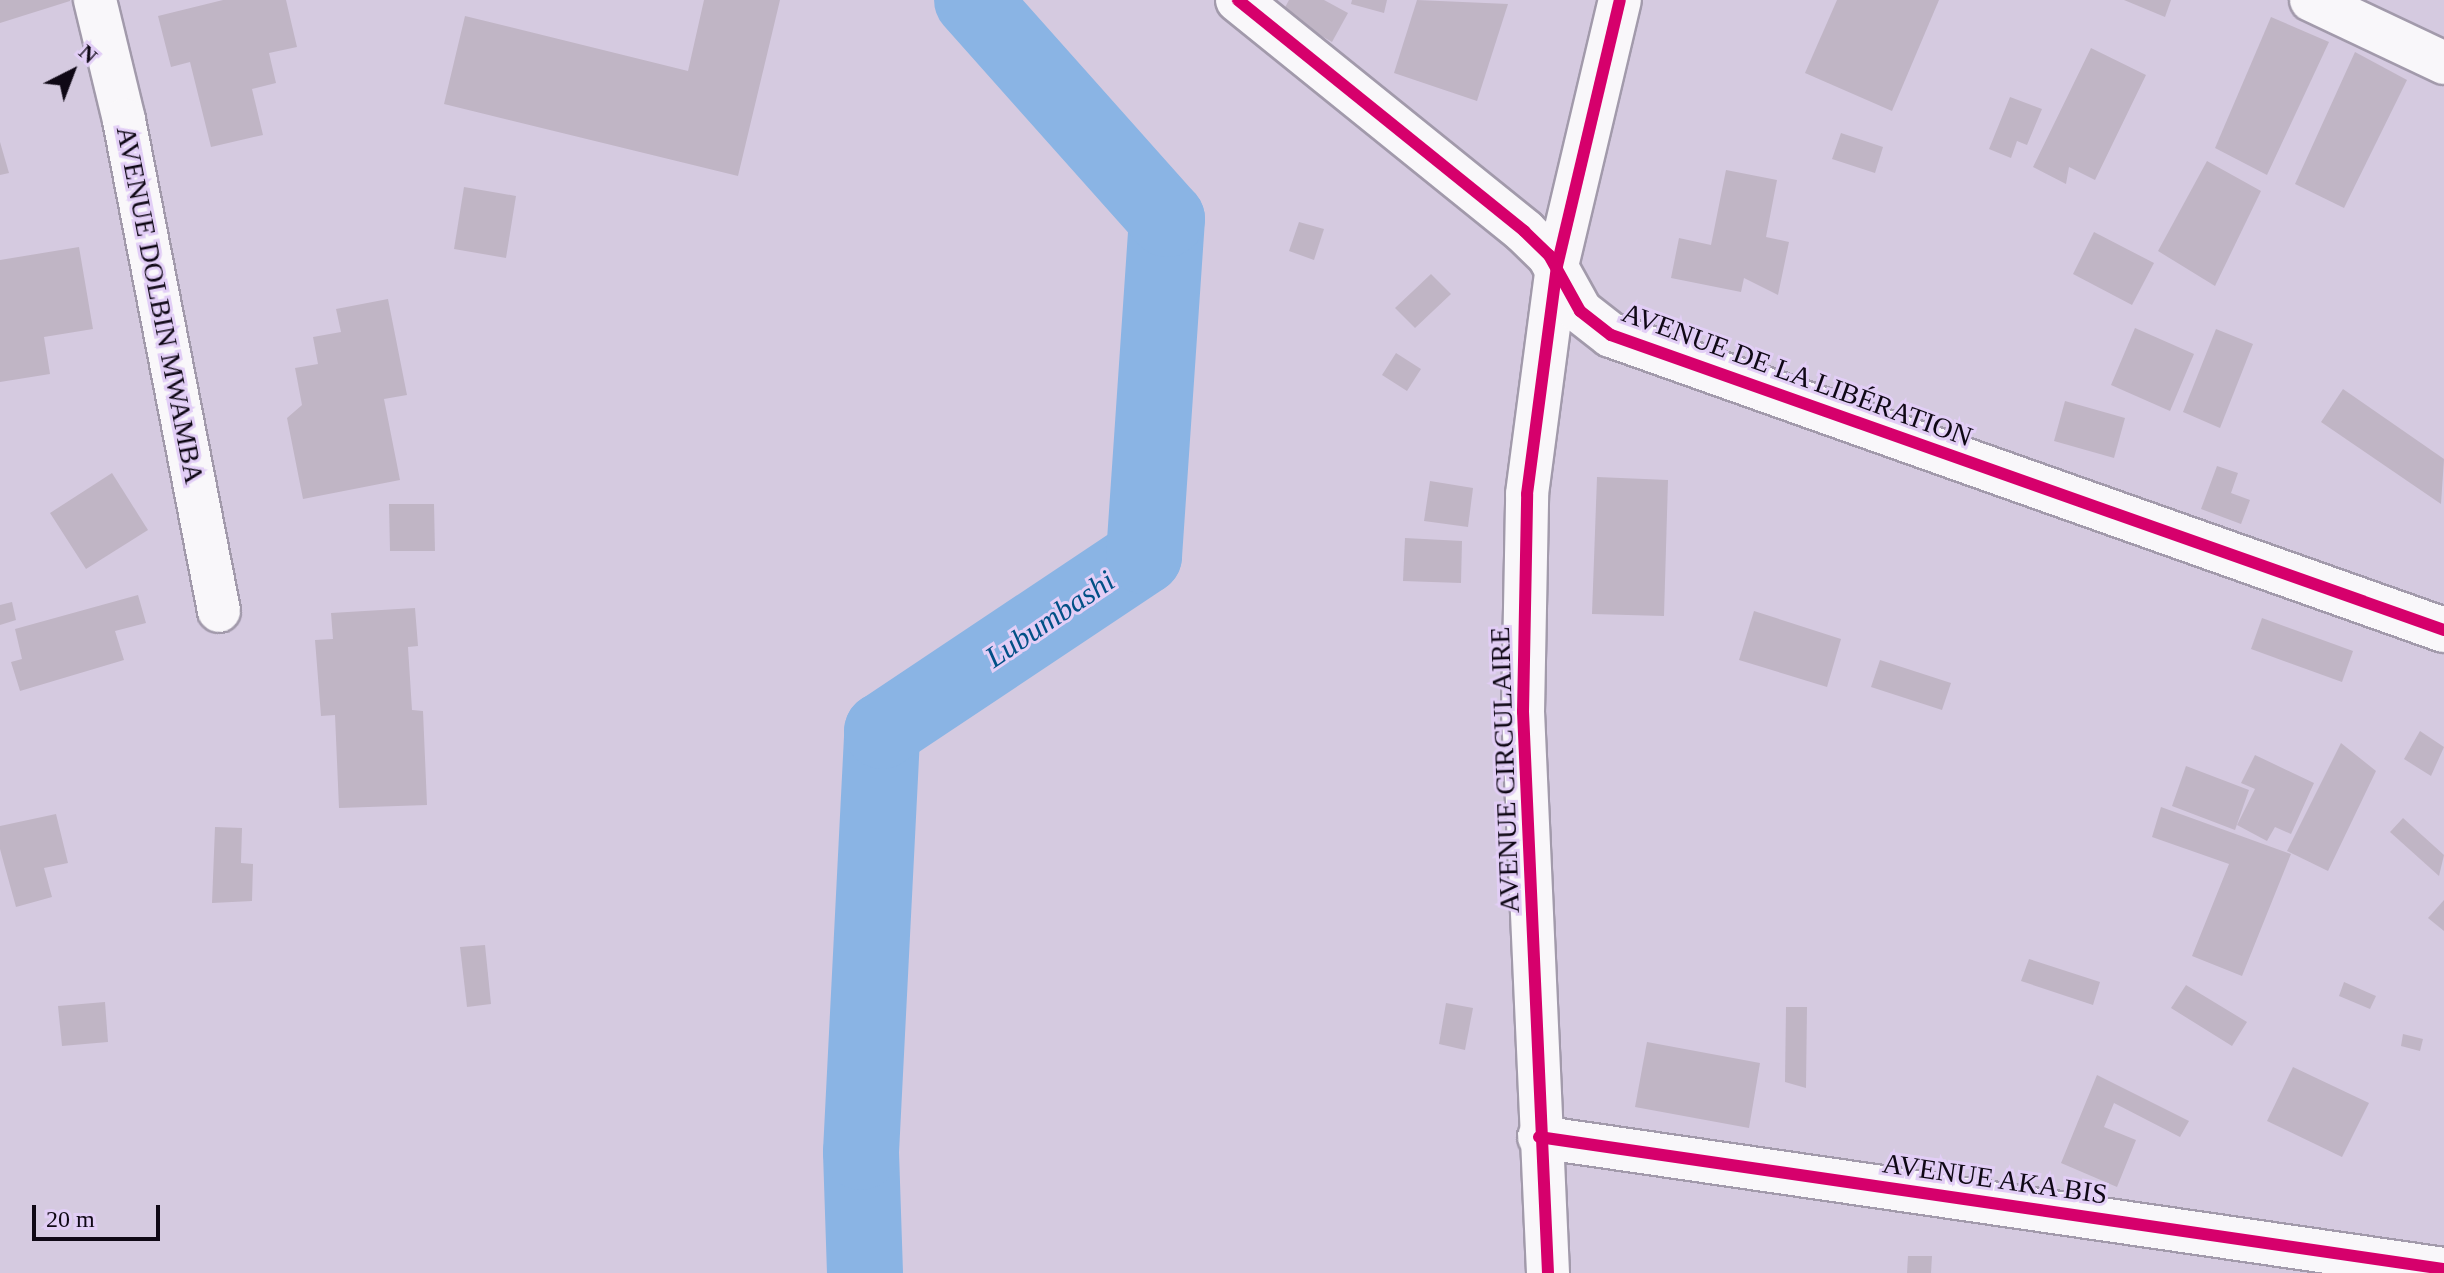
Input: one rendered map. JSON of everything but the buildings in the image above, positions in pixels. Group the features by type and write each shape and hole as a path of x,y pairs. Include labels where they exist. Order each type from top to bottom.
{"street":[{"name":"AVENUE DOLBIN MWAMBA","path":"95,0 124,120 219,611"},
{"name":"AVENUE DE LA LIBÉRATION","path":"1238,0 1524,231 1557,266 1580,311 1611,335 2444,630"},
{"name":"AVENUE CIRCULAIRE","path":"1548,1273 1539,1137 1523,712 1527,494 1557,266 1620,0"},
{"path":"2311,0 2444,63"},
{"name":"AVENUE AKA BIS","path":"1539,1137 2444,1269"}],"waterway":[{"name":"Lubumbashi","path":"865,1273 861,1152 882,731 1144,556 1167,219 972,0"}],"cycle path":[{"path":"1238,0 1524,231 1549,255 1580,311 1611,335 2444,630"},
{"path":"1548,1273 1523,712 1527,494 1557,266 1620,0"},
{"path":"1539,1137 2444,1269"}]}
